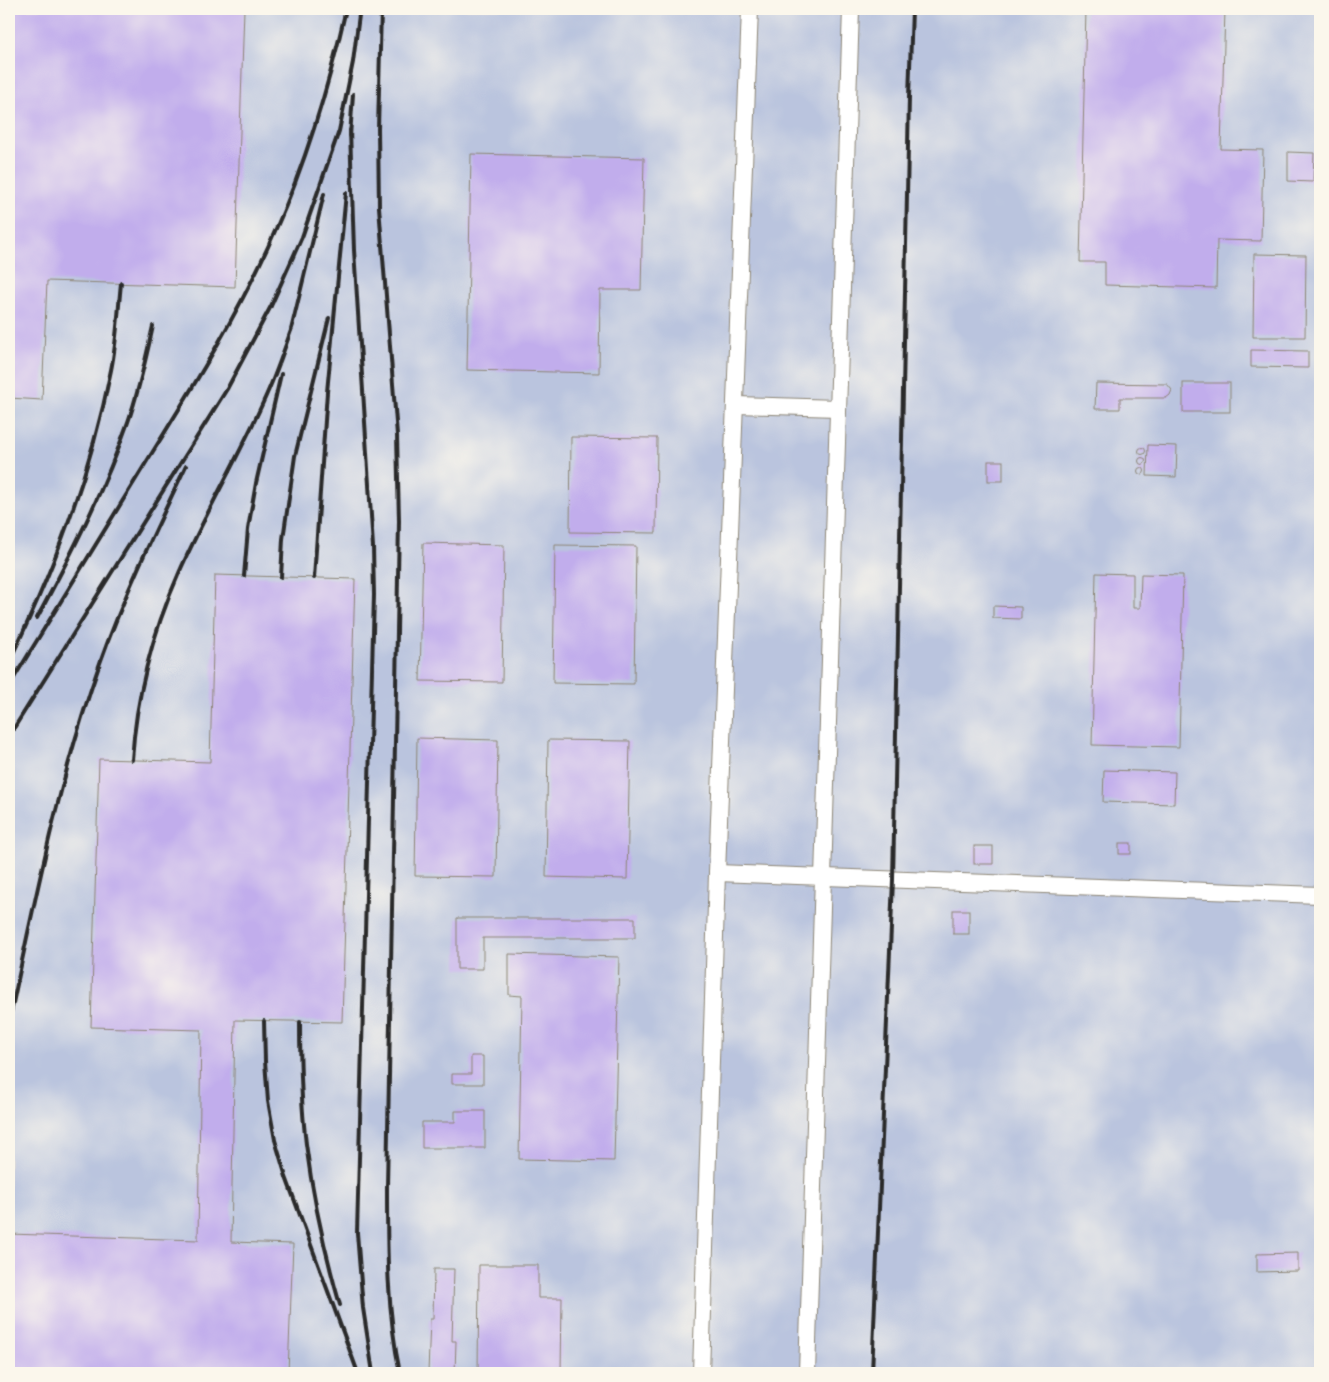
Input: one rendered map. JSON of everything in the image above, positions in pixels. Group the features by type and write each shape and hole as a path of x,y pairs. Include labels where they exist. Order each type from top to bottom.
{"lane":[{"path":"701,1373 750,9"},
{"path":"807,1373 851,9"},
{"path":"736,406 838,408"},
{"path":"718,873 1320,895"}],"shaded area":[{"path":"9,9 1320,9 1320,1373 9,1373"}],"building":[{"path":"9,9 244,9 235,287 47,281 42,400 9,398"},
{"path":"1086,9 1225,9 1221,149 1263,150 1261,241 1217,240 1216,288 1105,285 1105,262 1080,262"},
{"path":"1288,152 1314,153 1313,182 1288,181"},
{"path":"471,154 644,158 641,290 600,290 599,373 467,370"},
{"path":"1254,254 1306,255 1305,337 1253,337"},
{"path":"1251,350 1308,351 1308,368 1251,367"},
{"path":"1096,383 1167,384 1172,390 1166,398 1120,398 1120,409 1095,409"},
{"path":"1183,383 1230,383 1230,412 1183,412"},
{"path":"571,437 657,438 656,533 570,532"},
{"path":"1148,445 1177,446 1176,477 1147,476"},
{"path":"1142,448 1145,451 1142,454 1139,451"},
{"path":"1142,458 1145,461 1142,464 1139,461"},
{"path":"988,461 1003,461 1003,481 988,481"},
{"path":"1141,468 1144,471 1141,474 1138,471"},
{"path":"423,543 504,545 502,682 420,681"},
{"path":"555,545 636,546 634,684 553,683"},
{"path":"1096,573 1133,574 1133,608 1140,608 1141,574 1183,575 1179,747 1092,745"},
{"path":"215,575 355,579 342,1022 235,1020 231,1242 293,1244 288,1373 9,1373 9,1234 198,1240 201,1030 91,1027 99,759 210,762"},
{"path":"993,606 1021,607 1021,619 993,618"},
{"path":"417,738 498,740 496,877 415,876"},
{"path":"548,740 630,741 627,879 546,877"},
{"path":"1104,770 1175,772 1174,804 1103,802"},
{"path":"1119,843 1131,843 1131,854 1119,854"},
{"path":"974,846 993,846 993,864 974,864"},
{"path":"953,910 969,910 969,934 953,934"},
{"path":"457,918 635,918 635,938 483,938 483,969 457,969"},
{"path":"509,954 619,957 614,1161 519,1159 522,996 509,995"},
{"path":"471,1056 483,1056 483,1084 452,1084 452,1074 471,1074"},
{"path":"455,1111 485,1111 485,1148 422,1148 422,1122 455,1122"},
{"path":"1298,1253 1298,1271 1257,1272 1257,1254"},
{"path":"479,1265 538,1265 538,1298 562,1298 561,1373 478,1373"},
{"path":"434,1269 454,1269 452,1341 456,1341 455,1373 428,1373 430,1319 433,1319"}],"railway":[{"path":"9,686 198,377 247,291 287,204 307,150 325,94 346,9"},
{"path":"381,9 378,129 379,207 397,435 399,521 387,1211 390,1304 400,1373"},
{"path":"872,1373 893,880 912,9"},
{"path":"9,736 227,389 271,306 302,237 339,131 353,62 359,15"},
{"path":"350,136 353,94"},
{"path":"350,130 354,250 373,547 374,595 357,1233 363,1308 373,1373"},
{"path":"314,578 327,392 346,193"},
{"path":"291,330 324,194"},
{"path":"9,662 56,556 93,446 113,359 121,283"},
{"path":"281,577 283,539 295,456 329,318"},
{"path":"132,760 137,712 147,665 161,618 179,573 258,412 293,325"},
{"path":"37,618 86,522 119,447 136,398 153,326"},
{"path":"244,576 248,529 256,483 281,374"},
{"path":"9,1022 48,841 85,707 119,613 140,563 186,466"},
{"path":"264,1021 268,1101 275,1140 286,1177 358,1373"},
{"path":"300,1022 304,1129 320,1225 340,1305"}]}
